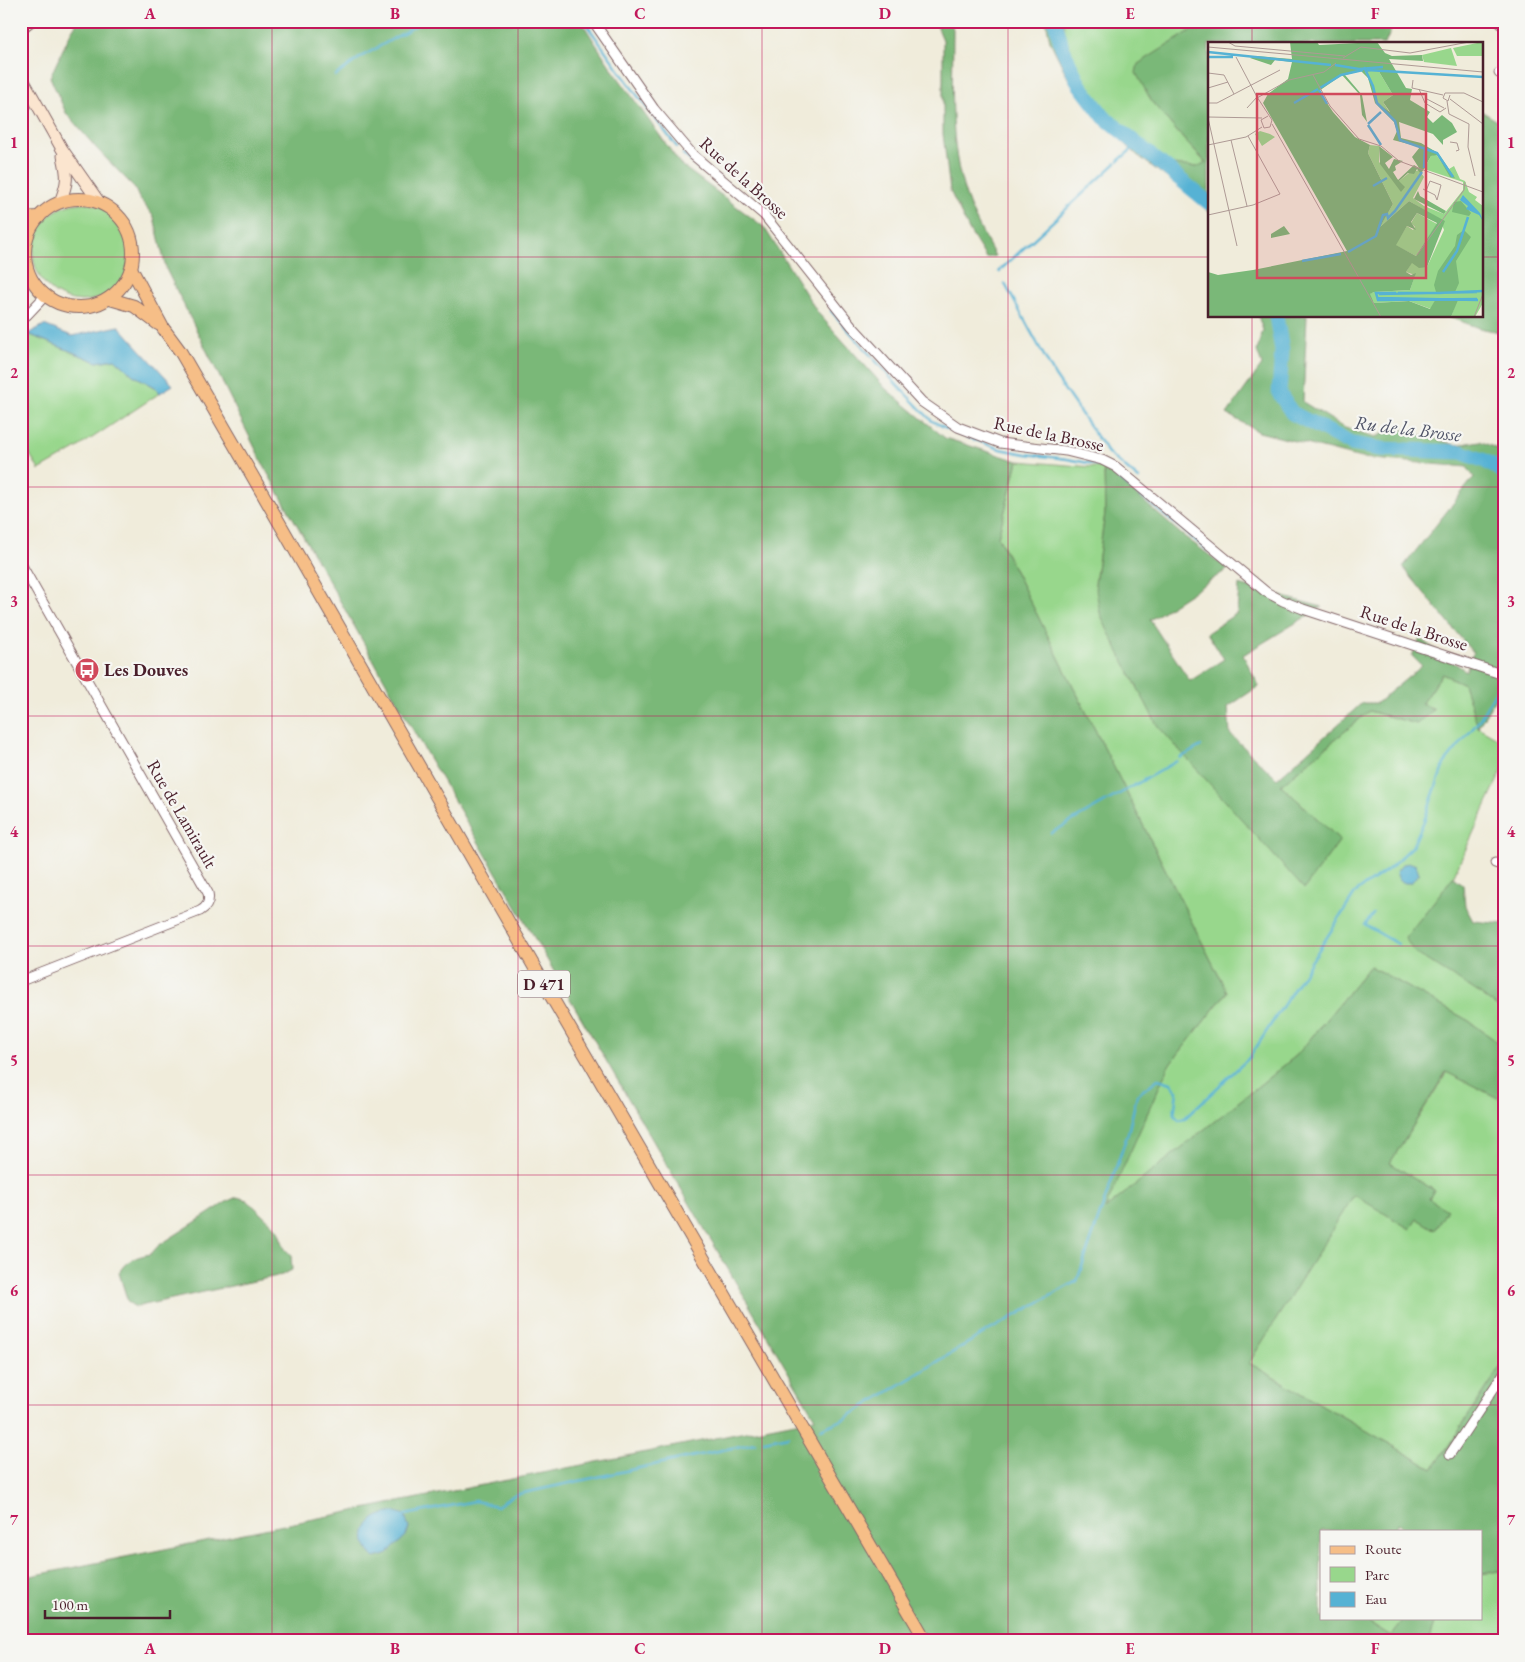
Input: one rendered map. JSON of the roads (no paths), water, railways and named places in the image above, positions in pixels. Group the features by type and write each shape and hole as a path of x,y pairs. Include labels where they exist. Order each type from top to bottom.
{"main road":[{"path":"21,28 30,21"},
{"path":"21,76 62,149 99,202"},
{"path":"60,202 67,185 68,175 62,149"},
{"path":"86,199 99,202 114,210 125,222 132,237 134,254 132,270 124,286 110,299 94,306 77,308 60,304 45,296 38,289 28,271 23,248 29,232 48,208 60,202 86,199"},
{"path":"21,218 39,217"},
{"name":"D 471","path":"132,270 163,328 180,351 926,1641"},
{"name":"D 471","path":"110,299 134,306 163,328"}],"street":[{"name":"Rue de la Brosse","path":"593,21 654,109 693,155 764,214 852,326 922,402 958,427 1000,443 1066,451 1102,460 1116,467 1266,592 1283,601 1504,674"},
{"path":"1498,21 1504,26"},
{"path":"21,318 27,315 45,296"},
{"name":"Rue de Lamirault","path":"21,564 208,893 209,899 205,908 200,911 21,982"},
{"path":"1450,1454 1504,1373"}],"water":[{"path":"44,325 72,336 119,326 173,385 160,393 155,387 133,375 115,359 97,362 28,334"},
{"path":"1411,863 1416,865 1419,873 1411,883 1405,883 1399,880 1396,872 1403,864"},
{"path":"396,1512 405,1515 409,1528 406,1536 386,1555 375,1558 365,1543 365,1531 371,1521 379,1516"}],"waterway":[{"path":"335,76 361,57 424,21"},
{"path":"584,21 677,147"},
{"name":"Ru de la Brosse","path":"1055,21 1062,47 1079,84 1104,117 1208,202"},
{"path":"1118,161 1138,144"},
{"path":"683,154 702,171"},
{"path":"1000,272 1116,163"},
{"path":"1005,284 1055,376 1108,453 1139,479"},
{"path":"831,311 932,421 954,432 1000,449 1099,465"},
{"name":"Ru de la Brosse","path":"1276,318 1282,350 1279,393 1292,413 1352,444 1381,449 1461,452 1485,461 1504,472"},
{"path":"1105,467 1224,563"},
{"path":"821,1429 844,1419 981,1335 1077,1281 1128,1133 1137,1095 1158,1079 1171,1083 1177,1091 1174,1115 1179,1120 1185,1118 1250,1057 1356,892 1390,868 1412,847 1424,821 1444,764 1478,722 1501,682"},
{"path":"1180,758 1201,746"},
{"path":"1051,833 1177,761"},
{"path":"1373,914 1365,925 1398,944"},
{"path":"764,1441 788,1436"},
{"path":"405,1515 475,1501 497,1506 514,1495 755,1443"}],"place":[{"name":"Les Douves","path":"87,670"}]}
